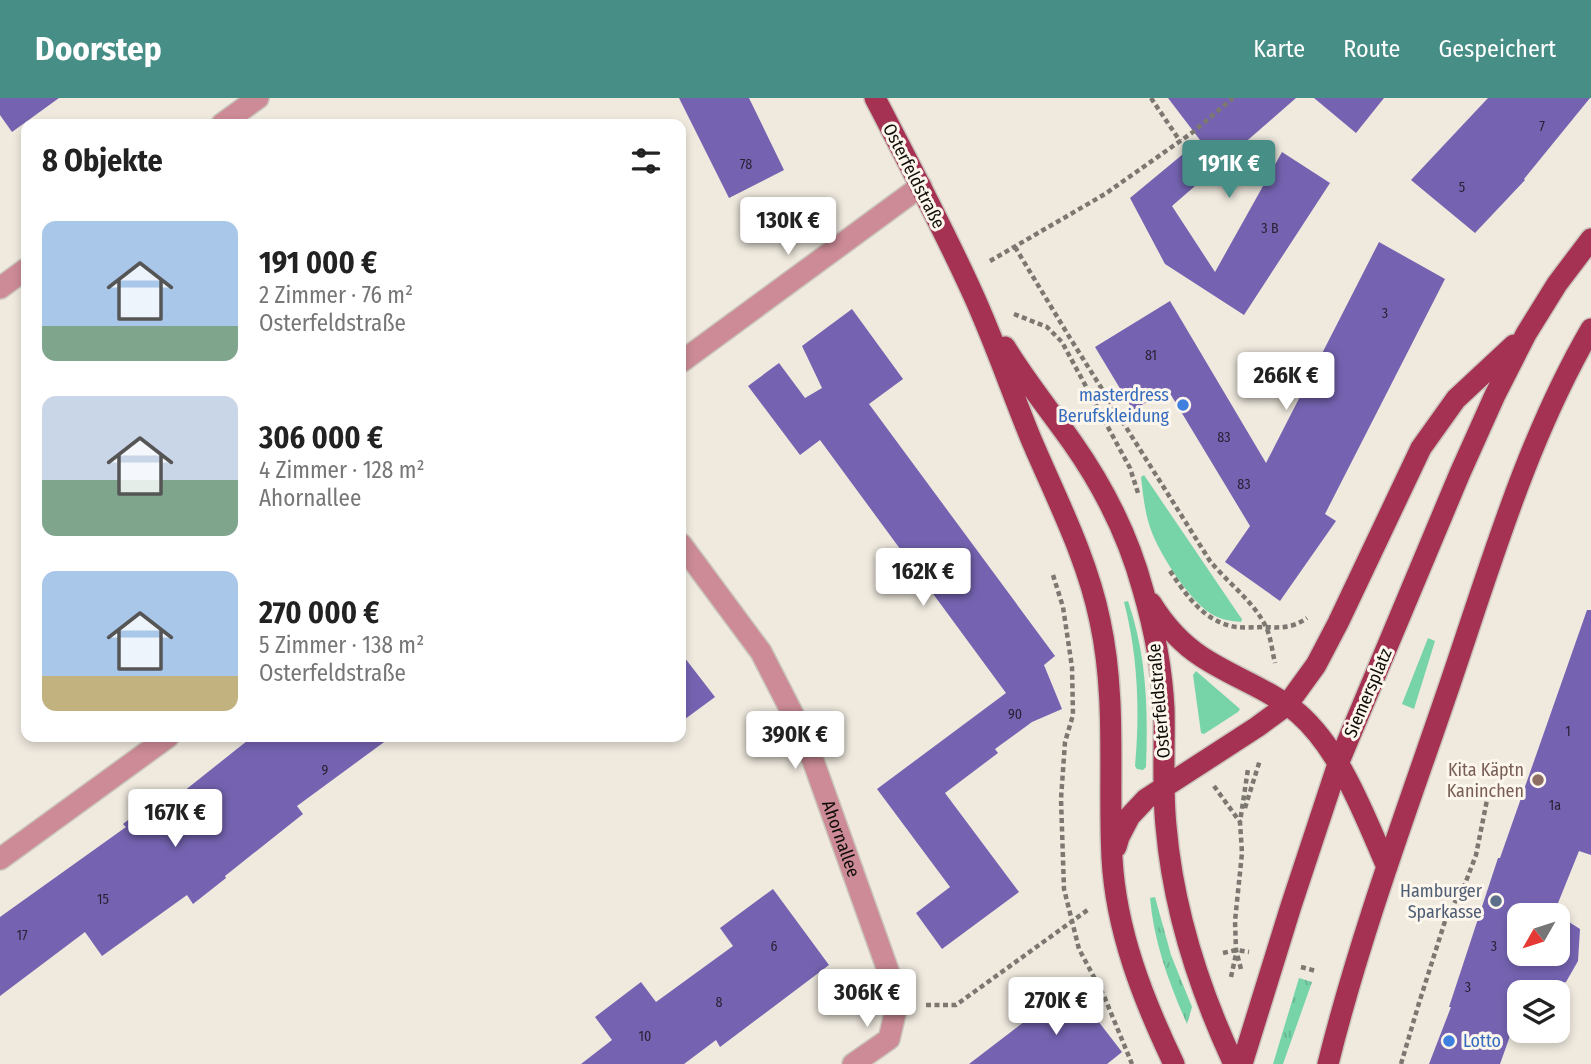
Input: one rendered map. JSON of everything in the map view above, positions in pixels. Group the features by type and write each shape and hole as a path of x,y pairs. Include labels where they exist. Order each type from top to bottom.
{"main road":[{"name":"Osterfeldstraße","path":"875,98 968,284 1091,583 1100,620 1110,691 1112,859 1116,889 1127,945 1139,985 1174,1064"},
{"path":"1112,859 1119,836 1130,816 1146,799 1287,705 1316,665 1333,634 1421,448 1456,399 1526,334 1557,284 1591,239"},
{"name":"Osterfeldstraße","path":"968,284 1012,357 1091,472 1124,538 1143,591 1162,682 1166,829 1176,890 1187,941 1216,1026 1234,1064"},
{"path":"1328,1064 1342,1005 1489,570 1552,403 1591,329"},
{"name":"Siemersplatz","path":"1242,1064 1338,764 1460,473 1526,334"},
{"path":"1143,591 1167,625 1199,656 1287,705 1314,729 1338,764 1387,867"}],"street":[{"path":"229,119 258,98"},
{"path":"686,358 921,187"},
{"path":"0,288 21,273"},
{"name":"Ahornallee","path":"686,551 761,652 805,738 890,976 897,1005 889,1039 853,1064"},
{"path":"0,859 161,742"}],"path":[{"path":"1151,98 1180,141"},
{"path":"968,284 1016,247 1105,194 1180,141 1233,98"},
{"path":"1016,247 1210,561 1257,611 1267,628 1276,667"},
{"path":"1052,569 1063,607 1072,667 1073,715 1065,742 1060,799 1064,889 1079,949 1104,996 1132,1064"},
{"path":"1180,594 1174,577 1190,600 1205,613 1237,627 1287,628 1310,616"},
{"path":"1201,762 1207,776 1240,822 1242,853 1235,920 1237,950 1230,980"},
{"path":"1401,1064 1446,918 1465,884 1476,855 1487,800"},
{"path":"897,1005 956,1005 1116,889"},
{"path":"1223,953 1237,950"},
{"path":"1303,967 1316,971"}],"green space":[{"path":"1144,475 1242,619 1241,622 1215,616 1206,610 1169,565 1149,524 1141,477"},
{"path":"1128,601 1139,642 1145,683 1147,745 1146,767 1143,770 1135,766 1137,683 1124,602"},
{"path":"1428,638 1435,641 1414,709 1402,704"},
{"path":"1196,671 1240,709 1204,734 1201,733 1193,675"},
{"path":"1155,897 1171,955 1192,1007 1187,1024 1168,978 1159,947 1150,898"},
{"path":"1299,978 1312,982 1283,1064 1273,1064"}],"building":[{"path":"0,98 59,98 30,119 21,119 21,125 12,132 0,115"},
{"path":"679,98 749,98 784,170 729,198"},
{"path":"1168,98 1296,98 1172,206 1215,272 1282,152 1330,183 1244,315 1165,264 1130,198 1200,140"},
{"path":"1314,98 1384,98 1356,133"},
{"path":"1488,98 1590,98 1525,180 1475,233 1411,180"},
{"path":"1379,242 1445,279 1325,514 1336,521 1280,601 1225,562 1250,526 1168,390 1133,410 1095,347 1170,301 1266,463"},
{"path":"852,309 903,379 869,404 1055,656 1044,665 1062,709 1032,722 995,749 998,753 945,793 1019,892 942,949 916,913 950,887 877,789 1006,693 820,440 800,455 748,386 779,363 805,398 822,388 802,346"},
{"path":"1587,610 1591,610 1591,855 1579,851 1558,903 1507,903 1507,966 1570,966 1570,923 1580,929 1578,961 1567,980 1507,980 1508,1043 1500,1064 1429,1064 1451,1007"},
{"path":"686,659 715,697 686,718"},
{"path":"246,742 384,742 297,806 303,814 193,904 187,895 102,956 85,932 0,996 0,917 126,827 123,824 162,794 169,803"},
{"path":"773,889 829,965 720,1047 716,1040 684,1064 581,1064 612,1040 595,1017 641,982 656,1002 733,946 720,928"},
{"path":"1071,986 1122,1052 1107,1064 969,1064"}],"place":[{"name":"masterdress Berufskleidung","path":"1183,405"},
{"name":"Kita Käptn Kaninchen","path":"1538,780"},
{"name":"Hamburger Sparkasse","path":"1496,901"},
{"name":"Lotto","path":"1449,1041"}]}
